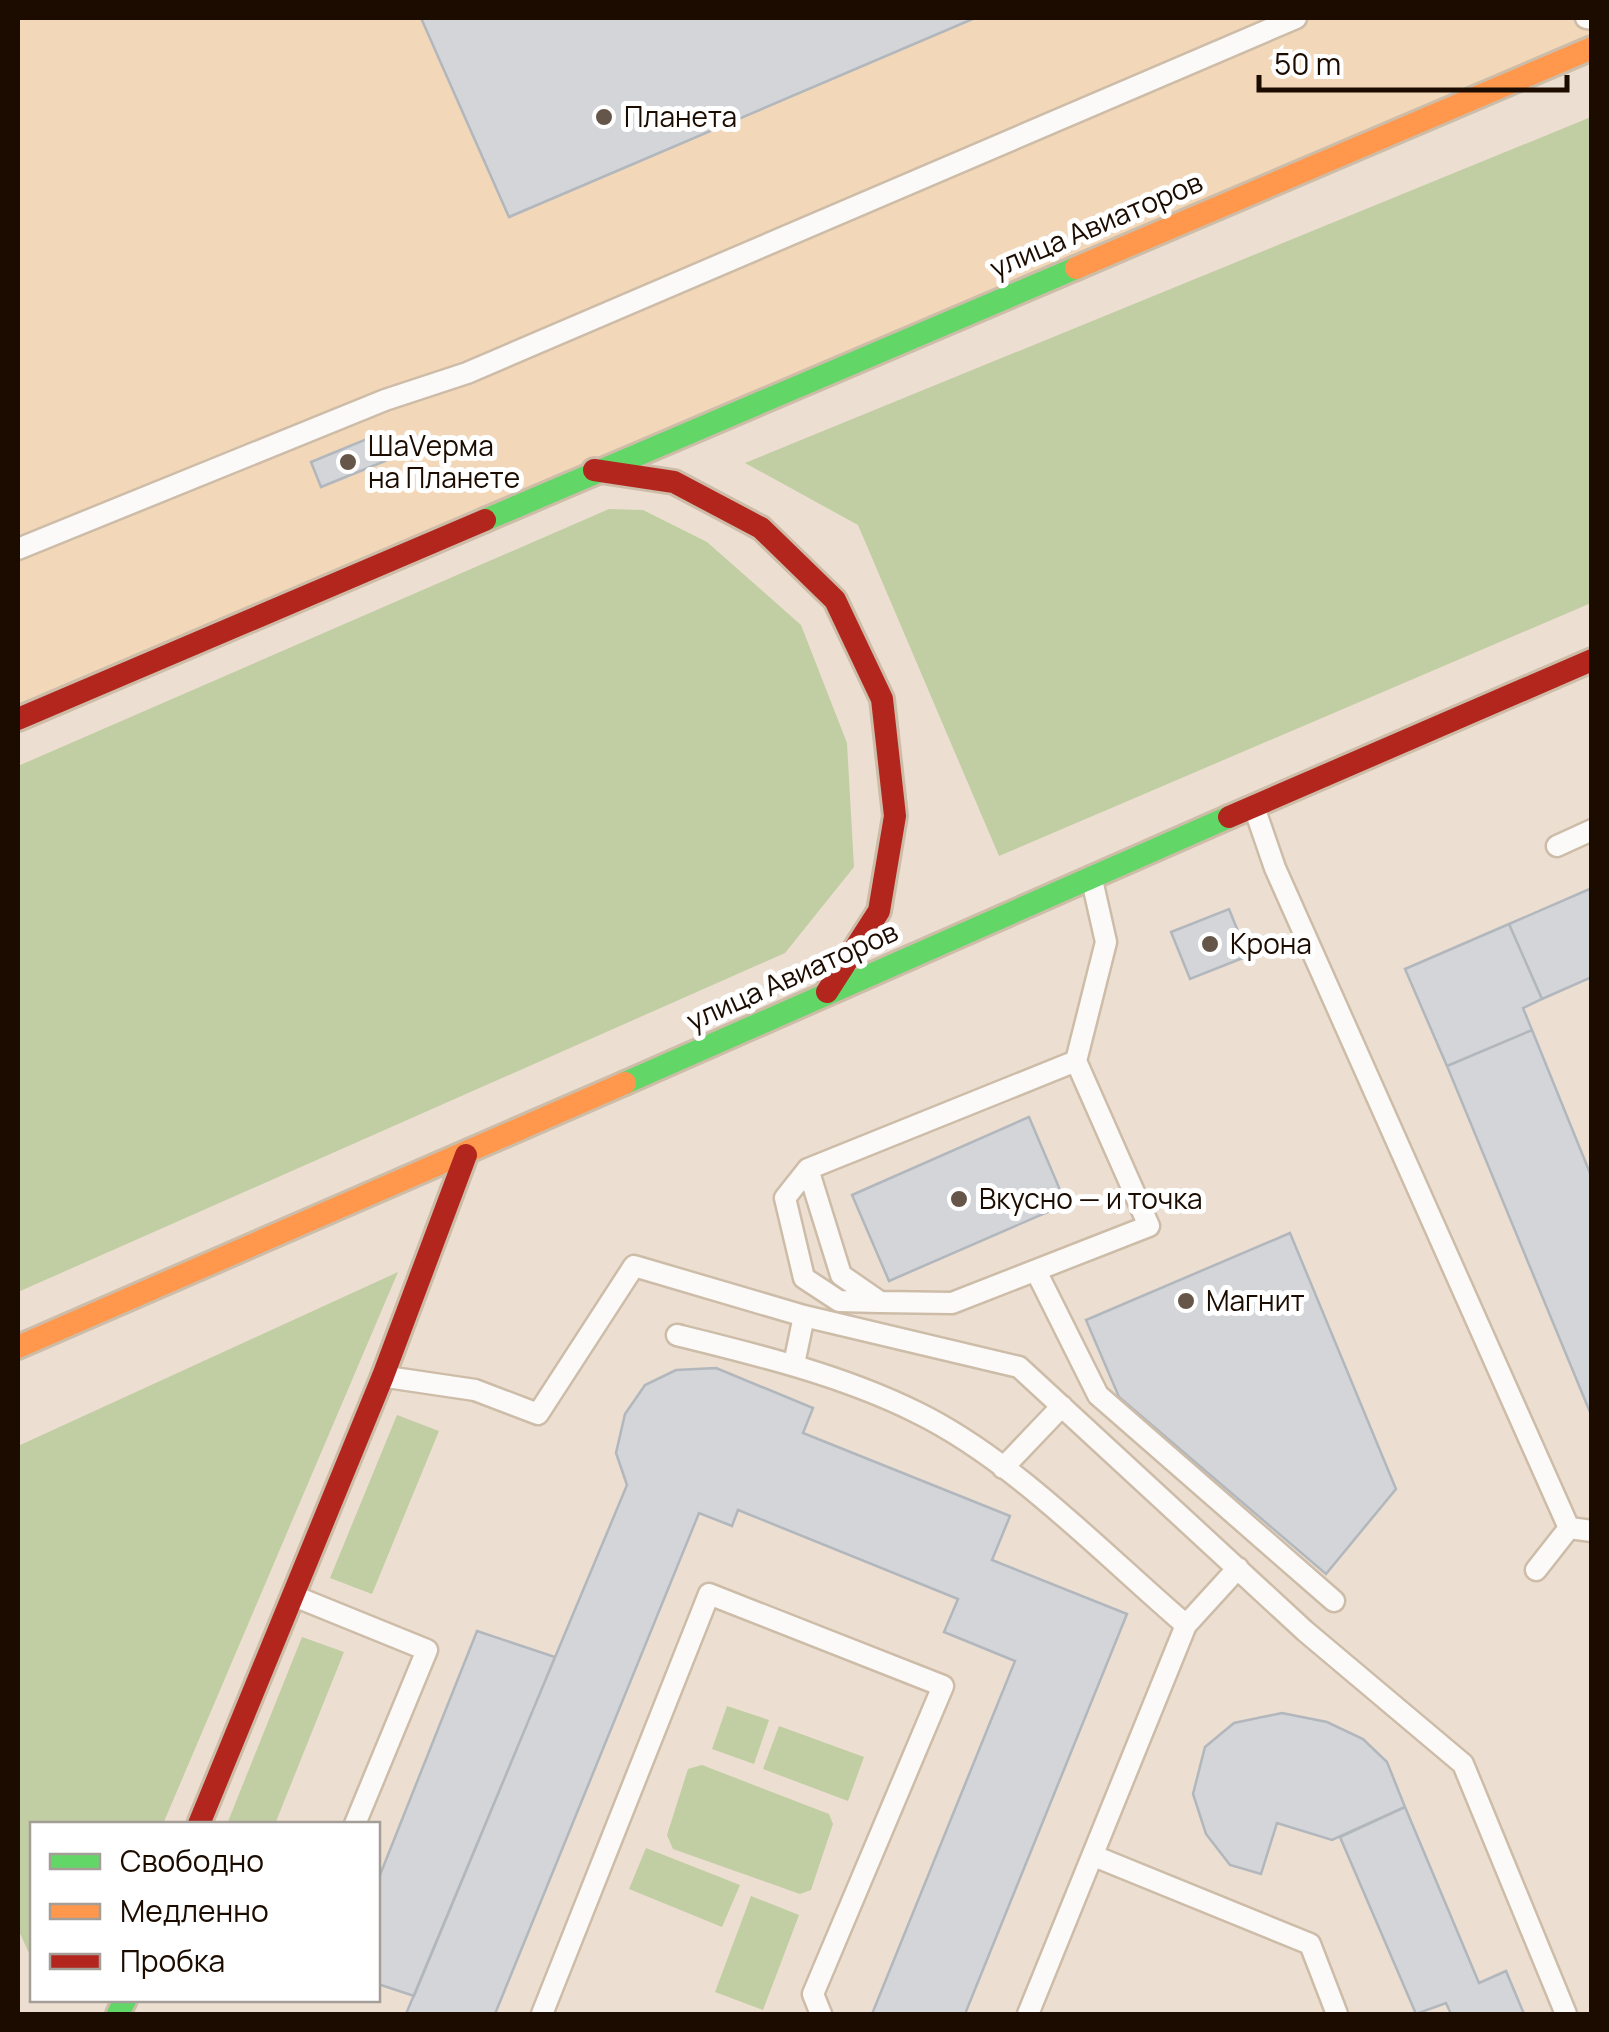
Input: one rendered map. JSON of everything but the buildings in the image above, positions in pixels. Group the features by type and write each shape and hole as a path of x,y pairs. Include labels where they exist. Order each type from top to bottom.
{"main road":[{"name":"улица Авиаторов","path":"18,718 1592,48"},
{"path":"593,470 674,482 761,528 835,600 882,699 895,816 879,910 827,992"},
{"name":"улица Авиаторов","path":"18,1347 466,1155 827,992 1592,660"},
{"path":"200,1822 383,1376 466,1155"}],"lane":[{"path":"18,550 386,400 466,373 1296,18"},
{"path":"1254,805 1275,868 1569,1528"},
{"path":"1557,846 1592,830"},
{"path":"1076,1060 808,1169 786,1198 804,1278 839,1302 952,1303 1038,1273 1149,1226 1076,1060 1106,942 1092,878"},
{"path":"808,1169 841,1275 880,1302"},
{"path":"383,1376 475,1390 538,1414 634,1266 804,1316 1019,1367 1238,1568 1463,1764 1566,2014"},
{"path":"1038,1273 1098,1396 1334,1601"},
{"path":"794,1364 804,1316"},
{"path":"676,1335 794,1364 918,1412 1003,1468 1186,1624"},
{"path":"1003,1468 1062,1406"},
{"path":"1569,1528 1592,1530"},
{"path":"1536,1570 1569,1528"},
{"path":"1028,2014 1186,1624 1238,1568"},
{"path":"542,2014 708,1594 943,1686 812,1994 821,2014"},
{"path":"292,1595 427,1650 356,1822"},
{"path":"1094,1856 1310,1944 1337,2014"}],"shaded area":[{"path":"18,18 1591,18 1591,48 18,719"}],"green space":[{"path":"1591,117 1591,603 999,856 858,525 745,463"},
{"path":"609,509 643,510 707,542 801,625 847,743 854,867 785,953 18,1292 18,766"},
{"path":"398,1272 164,1822 30,1822 30,1956 18,1929 18,1446"},
{"path":"397,1415 439,1431 372,1594 330,1578"},
{"path":"302,1637 344,1652 276,1822 228,1822"},
{"path":"727,1706 769,1720 754,1764 712,1749"},
{"path":"779,1726 864,1757 848,1801 763,1769"},
{"path":"702,1765 829,1814 833,1824 811,1890 800,1894 673,1849 667,1835 688,1769"},
{"path":"646,1848 740,1885 722,1927 629,1889"},
{"path":"751,1896 799,1915 763,2010 715,1992"}],"traffic: fast":[{"path":"485,520 1076,268"},
{"path":"625,1083 1229,817"},
{"path":"118,2014 124,2002"}],"traffic: slow":[{"path":"1076,268 1592,48"},
{"path":"18,1347 625,1083"}],"traffic: jam":[{"path":"594,470 674,482 761,528 835,600 882,699 895,816 879,911 827,992"},
{"path":"18,719 485,520"},
{"path":"1229,817 1592,660"},
{"path":"200,1822 383,1376 466,1155"}],"place":[{"name":"Планета","path":"604,117"},
{"name":"ШаVерма на Планете","path":"348,462"},
{"name":"Крона","path":"1210,944"},
{"name":"Вкусно — и точка","path":"959,1199"},
{"name":"Магнит","path":"1186,1301"}]}
